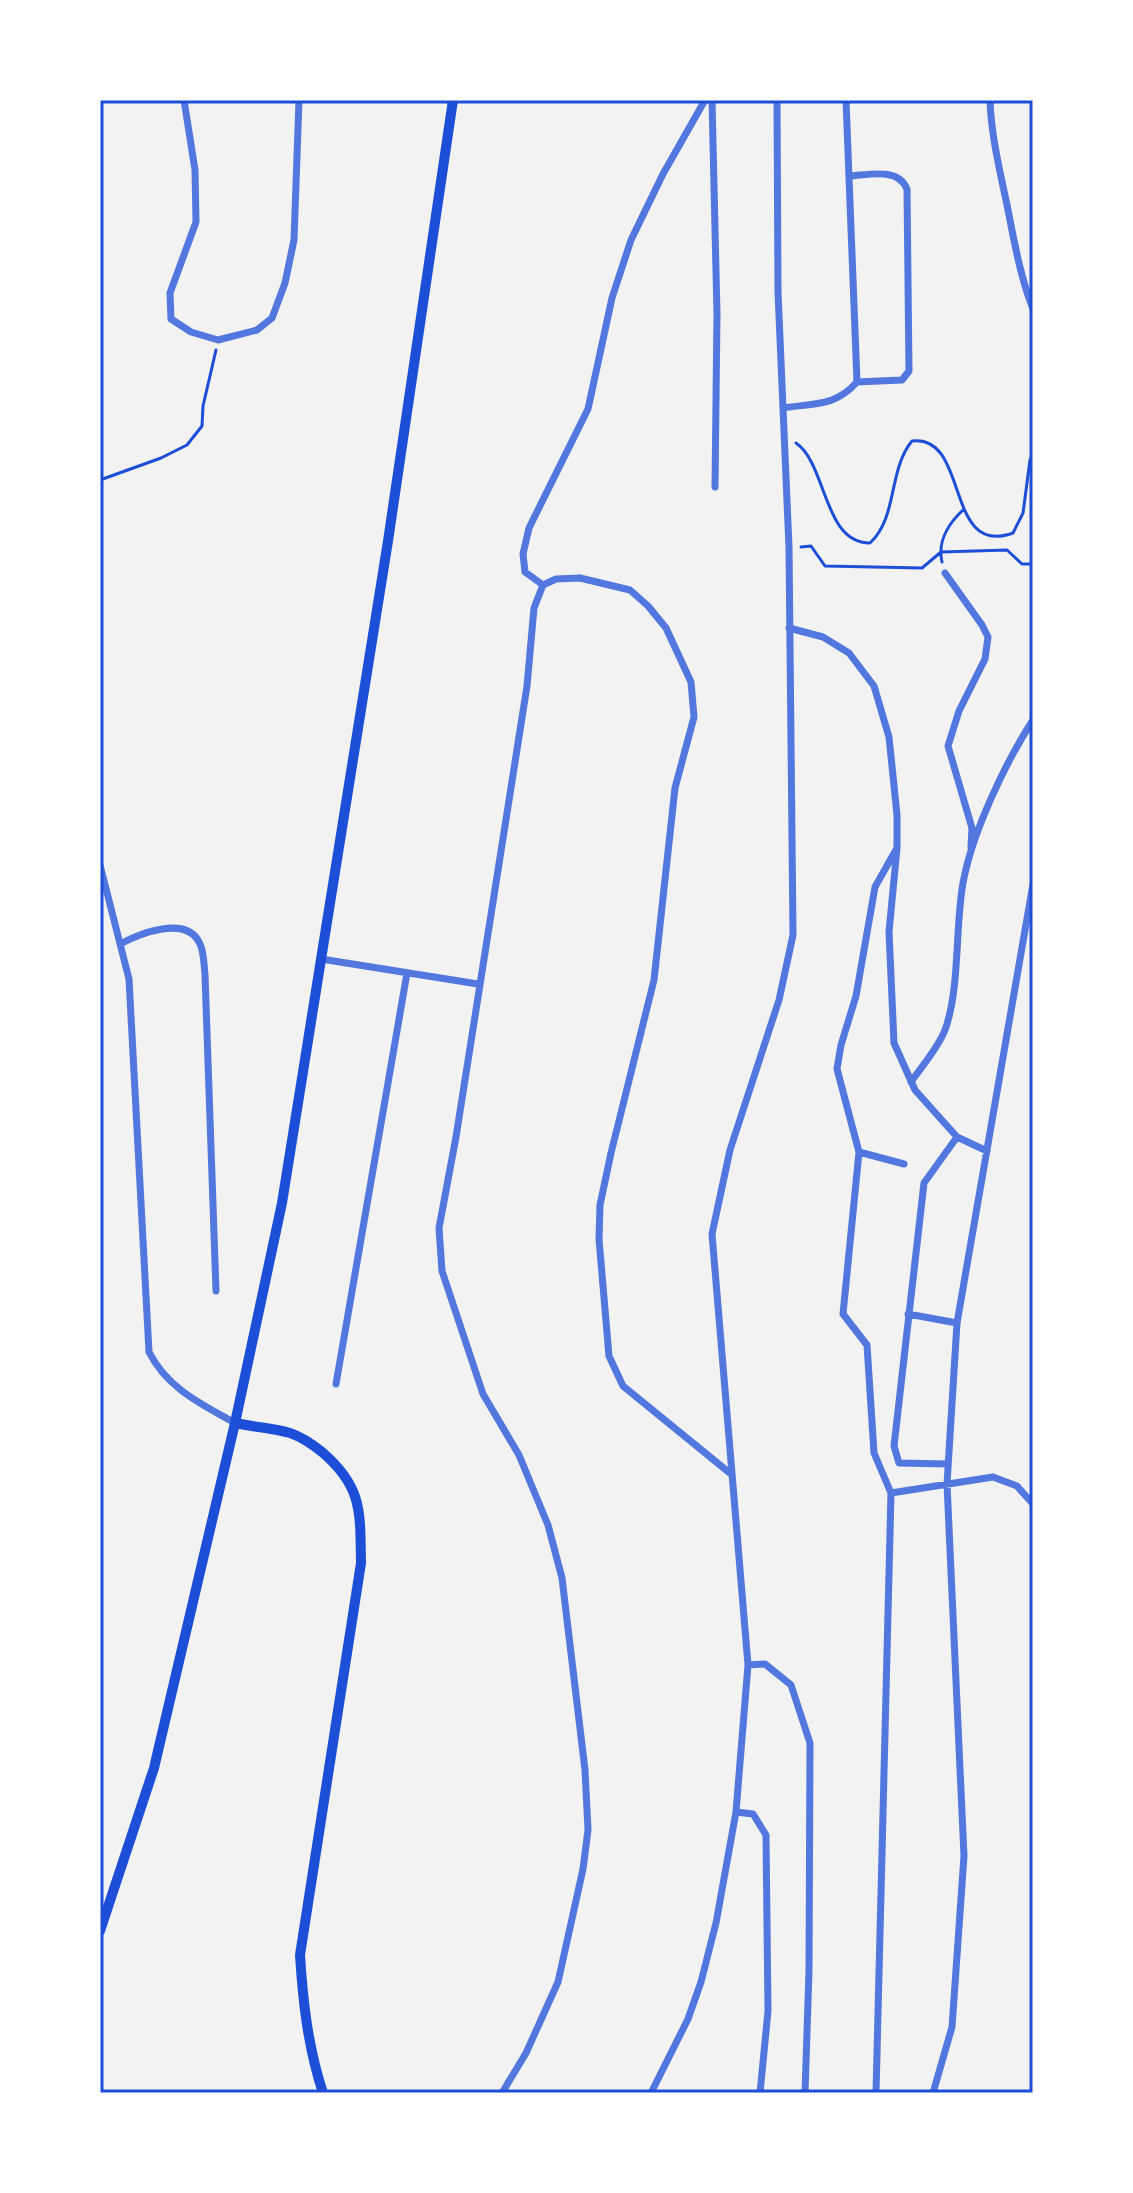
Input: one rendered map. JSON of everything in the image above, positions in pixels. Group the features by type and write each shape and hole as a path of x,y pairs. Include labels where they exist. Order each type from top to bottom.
{"main road":[{"path":"100,1931 154,1768 235,1423 282,1203 388,541 453,100"},
{"path":"235,1423 291,1433 310,1442 341,1469 354,1490 360,1524 361,1563 300,1955 311,2055 323,2093"}],"street":[{"path":"184,100 195,170 196,222 170,293 171,319 191,332 218,340 257,330 272,318 285,283 294,240 299,100"},
{"path":"543,585 525,572 523,554 529,528 588,409 612,298 631,240 663,174 705,100"},
{"path":"712,100 717,314 715,487"},
{"path":"651,2093 674,2052 701,1982 736,1812 748,1665 712,1234 730,1150 779,1000 793,935 789,547 778,292 777,100"},
{"path":"783,408 837,400 857,382 846,100"},
{"path":"990,100 1008,210 1021,273 1033,309"},
{"path":"849,176 893,175 905,183 907,189 909,371 902,380 857,382"},
{"path":"945,573 988,637 985,659 959,711 948,746 972,828 971,853"},
{"path":"502,2093 526,2053 558,1982 583,1869 588,1830 585,1770 562,1578 548,1525 519,1455 483,1394 442,1271 439,1228 527,686 534,608 543,585 556,579 580,578 630,590 666,628 691,682 694,717 675,788 661,903 659,949 600,1205 599,1239 609,1356 623,1386 731,1474"},
{"path":"789,628 823,637 849,653 874,686 889,737 897,815 889,932 894,1043 915,1090 957,1137 987,1151"},
{"path":"911,1082 944,1032 951,1003 964,880 971,853 1017,745 1033,720"},
{"path":"876,2093 891,1493 874,1453 867,1345 843,1314 859,1152 837,1069 856,996 875,887 897,848"},
{"path":"100,865 129,979 149,1352 157,1369 182,1393 235,1423"},
{"path":"933,2093 952,2027 964,1856 947,1484 957,1323 1033,884"},
{"path":"120,944 157,928 174,928 191,934 200,942 205,975 216,1291"},
{"path":"321,959 478,984"},
{"path":"336,1384 407,973"},
{"path":"948,1464 899,1463 894,1446 924,1183 957,1137"},
{"path":"859,1152 904,1164"},
{"path":"908,1314 957,1323"},
{"path":"891,1493 993,1477 1017,1486 1033,1504"},
{"path":"748,1665 765,1664 791,1685 810,1743 805,2093"},
{"path":"736,1812 753,1814 766,1835 768,2011 760,2093"}],"path":[{"path":"100,480 187,445 202,426 203,406 218,340"},
{"path":"785,439 799,444 806,452 836,521 848,536 861,543 870,543 883,528 903,452 912,441 921,440 934,446 943,456 972,525 981,535 991,538 1013,533 1023,513 1033,454"},
{"path":"945,573 941,552 946,531 965,508"},
{"path":"789,547 811,546 825,566 922,568 941,552 1007,550 1022,564 1033,564"}]}
